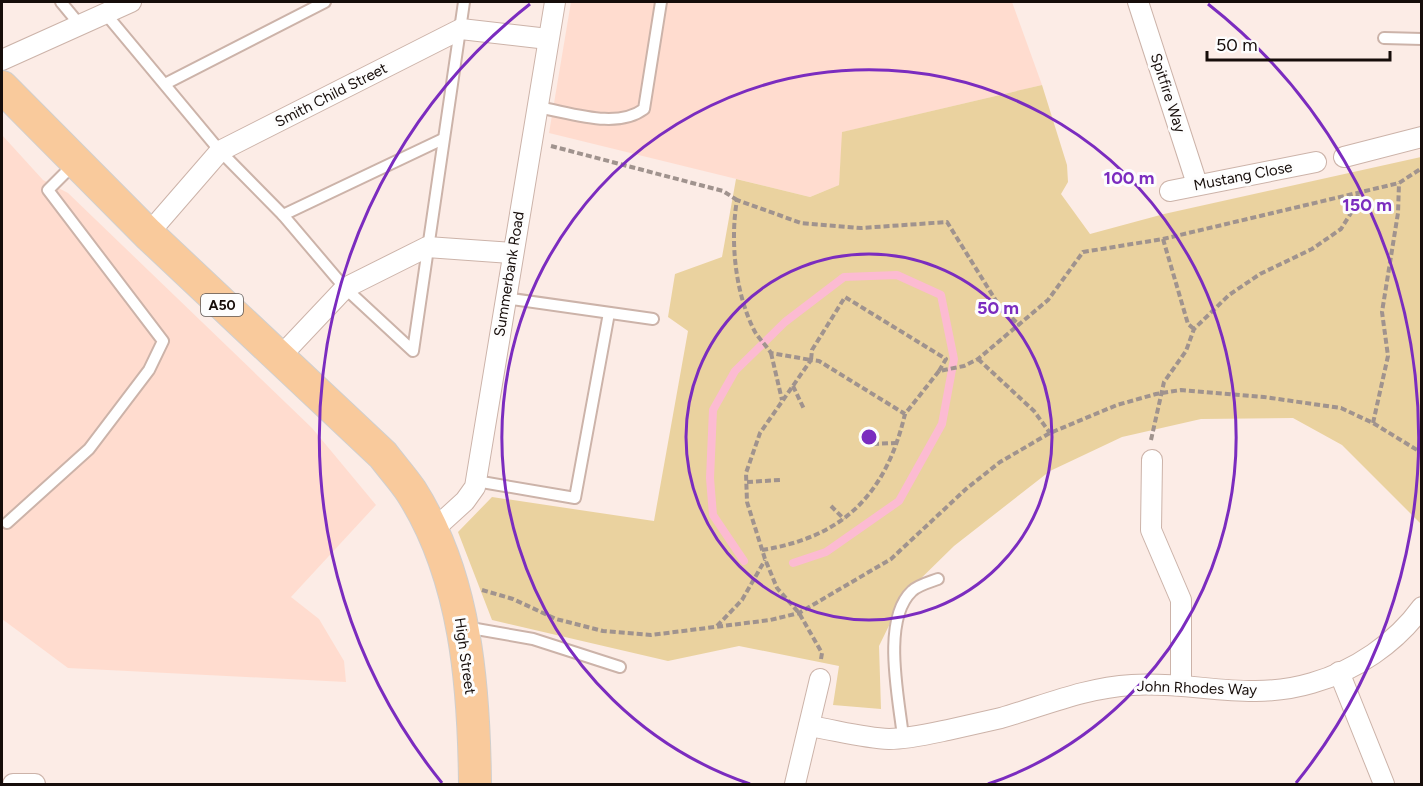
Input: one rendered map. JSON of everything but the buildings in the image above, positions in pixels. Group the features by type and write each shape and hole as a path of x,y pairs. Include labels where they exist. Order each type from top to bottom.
{"main road":[{"name":"A50","path":"2,87 148,234 383,455 411,491 432,531"},
{"name":"High Street","path":"432,531 458,603 475,738 475,784"}],"street":[{"path":"2,60 130,2"},
{"name":"Summerbank Road","path":"432,531 465,501 476,481 555,2"},
{"name":"Spitfire Way","path":"1138,2 1197,184"},
{"path":"461,29 548,39"},
{"name":"Smith Child Street","path":"148,234 220,151 461,29"},
{"path":"1344,157 1422,137"},
{"name":"Mustang Close","path":"1170,191 1316,162"},
{"path":"278,358 345,288 427,247 512,253"},
{"path":"1152,460 1151,530 1181,600 1181,685"},
{"name":"John Rhodes Way","path":"809,726 890,739 1001,717 1072,694 1132,685 1181,685 1241,693 1282,690 1313,683 1369,658 1397,634 1422,606"},
{"path":"1339,672 1384,784"},
{"path":"795,784 820,679"},
{"path":"13,784 35,784"}],"lane":[{"path":"62,2 80,25"},
{"path":"165,84 325,2"},
{"path":"105,13 220,151 283,215 345,288 413,351 464,2"},
{"path":"537,107 619,120 635,116 644,109 661,2"},
{"path":"1384,38 1422,39"},
{"path":"283,215 443,139"},
{"path":"7,523 89,449 149,370 163,341 48,190 77,162"},
{"path":"505,298 653,319"},
{"path":"476,481 575,498 609,314"},
{"path":"903,737 894,637 901,608 913,590 938,579"},
{"path":"462,627 533,639 620,667"}],"path":[{"path":"531,141 723,191 737,200 801,223 861,228 947,222 998,304 1019,324"},
{"path":"939,371 964,366 978,359 1048,300 1083,252 1163,239 1399,183 1422,168"},
{"path":"1373,423 1388,356 1382,312 1398,213 1399,183"},
{"path":"1152,460 1149,449 1164,382 1186,351 1194,329 1230,295 1260,274 1312,249 1341,230 1356,205 1358,193"},
{"path":"737,200 733,225 738,283 754,330 771,353 783,401"},
{"path":"1163,239 1188,324 1194,329"},
{"path":"762,550 816,537 844,519 872,494 896,443 905,414 946,359 845,297 812,350 811,360 760,433 746,473 747,502 762,550 765,559 777,588 799,613 822,653 820,679"},
{"path":"771,353 819,361 905,414"},
{"path":"978,359 1034,411 1050,432"},
{"path":"793,386 804,409"},
{"path":"450,581 513,599 556,619 603,631 651,635 716,628 799,613 891,559 966,489 1000,462 1050,432 1117,405 1181,390 1341,408 1373,423 1422,453"},
{"path":"873,444 896,443"},
{"path":"747,482 780,480"},
{"path":"831,506 844,519"},
{"path":"716,628 742,600 765,559"}],"shaded area":[{"path":"571,2 1012,2 1042,85 843,132 839,185 810,197 549,133"},
{"path":"1042,85 1067,165 1068,182 1061,194 1090,234 1164,214 1421,157 1421,524 1342,445 1293,418 1201,419 1122,437 1050,471 954,546 904,595 879,646 881,709 833,705 839,666 739,646 668,661 492,620 458,532 492,497 654,521 688,331 668,317 675,274 722,257 736,179 810,197 839,185 842,132"},
{"path":"2,135 43,180 68,193 312,428 376,505 291,597 319,619 344,661 346,682 68,668 2,619"}],"waterway":[{"path":"744,561 713,515 710,478 713,410 735,371 785,322 844,277 897,275 941,295 954,359 942,424 899,501 826,552 793,563"}]}
